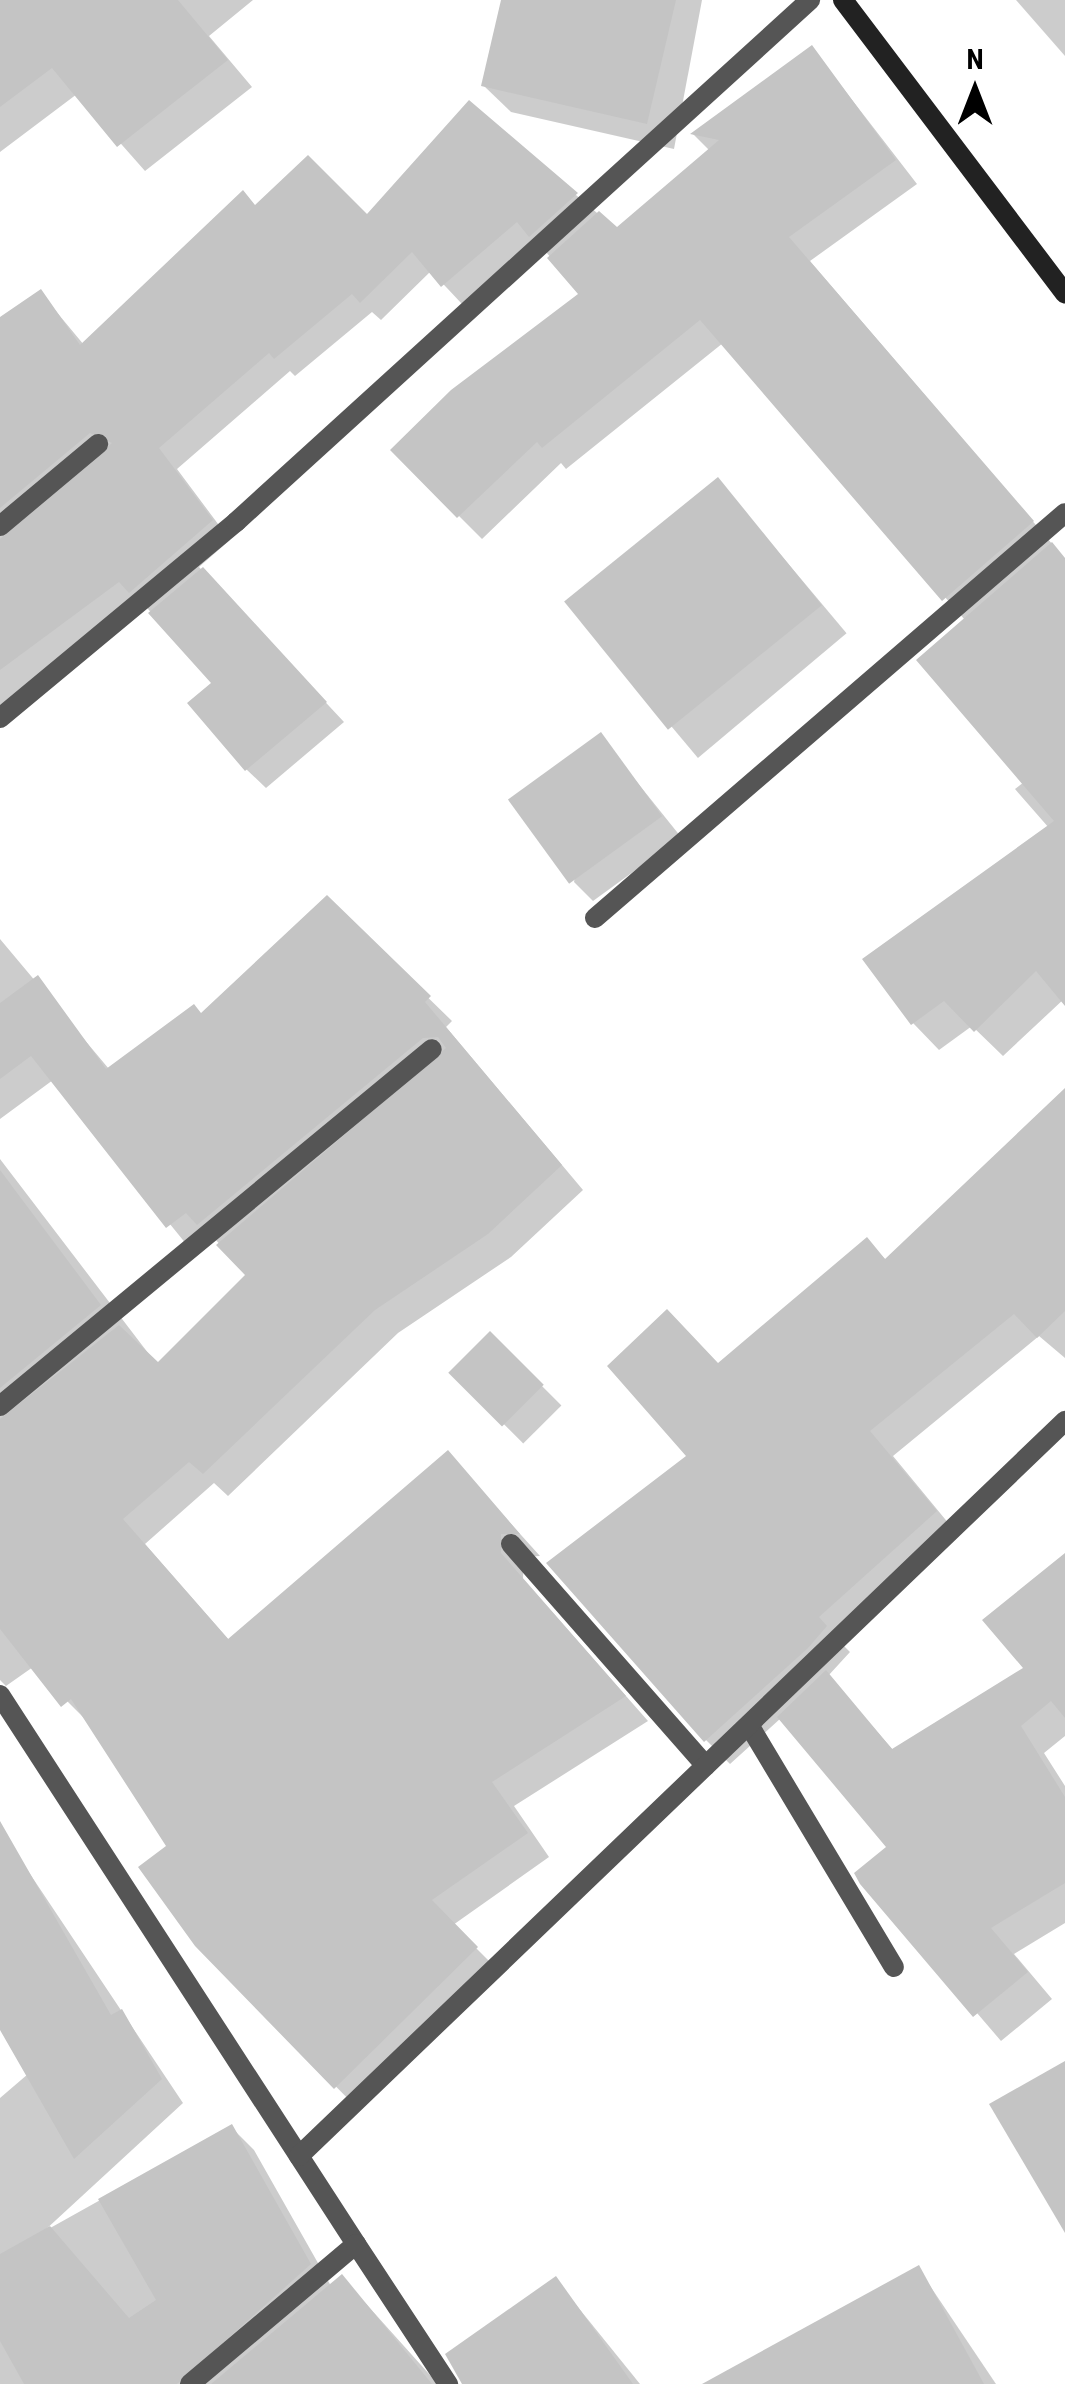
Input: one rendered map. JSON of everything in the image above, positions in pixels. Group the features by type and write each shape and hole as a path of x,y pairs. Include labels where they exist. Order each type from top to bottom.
{"street":[{"path":"0,718 236,522 810,0"},
{"path":"844,0 1065,294"},
{"path":"0,526 98,444"},
{"path":"594,918 1065,513"},
{"path":"0,1406 432,1050"},
{"path":"299,2156 1065,1421"},
{"path":"511,1544 706,1766"},
{"path":"0,1695 448,2384"},
{"path":"749,1725 894,1967"},
{"path":"190,2384 356,2244"}],"building":[{"path":"0,0 178,0 228,60 117,147 52,68 0,107"},
{"path":"501,0 676,0 647,124 481,86"},
{"path":"812,45 896,160 789,237 1034,521 942,601 700,320 542,448 537,442 457,518 390,450 451,390 578,294 547,258 599,211 617,227 719,140 690,134"},
{"path":"469,100 578,193 529,237 517,222 441,287 412,252 360,303 352,294 274,359 269,353 159,448 213,520 129,593 119,582 0,670 0,539 112,443 90,433 0,508 0,317 41,289 80,345 243,190 255,205 308,155 367,214"},
{"path":"718,477 822,605 668,730 564,602"},
{"path":"1052,542 1065,558 1065,1006 1036,971 974,1032 944,1001 911,1025 862,959 1054,821 916,660"},
{"path":"203,567 327,702 245,771 187,703 211,683 148,613"},
{"path":"601,732 662,816 569,884 508,800"},
{"path":"327,895 431,996 425,1002 562,1165 488,1234 375,1310 203,1474 189,1462 123,1519 228,1639 448,1450 520,1534 501,1534 501,1553 626,1696 492,1782 528,1833 432,1900 478,1947 334,2089 195,1946 138,1867 166,1846 71,1699 61,1707 0,1629 0,1419 119,1325 158,1362 245,1275 216,1245 446,1048 438,1037 423,1038 197,1225 186,1213 166,1228 31,1056 0,1079 0,1003 38,975 106,1069 194,1004 201,1013"},
{"path":"1065,1088 1065,1311 1037,1338 1014,1314 870,1431 937,1511 819,1617 827,1626 808,1648 704,1742 546,1563 686,1456 607,1366 667,1309 718,1363 867,1237 885,1259"},
{"path":"0,1170 101,1305 0,1388"},
{"path":"490,1331 544,1385 502,1426 448,1373"},
{"path":"1065,1553 1065,1718 1051,1701 1021,1726 1065,1797 1065,1883 991,1928 1028,1972 973,2017 860,1884 854,1873 886,1847 777,1717 826,1670 892,1749 1023,1668 982,1620"},
{"path":"0,1821 111,2015 122,2009 162,2079 74,2159 0,2030"},
{"path":"1065,2061 1065,2233 989,2104"},
{"path":"232,2124 311,2264 177,2384 24,2384 0,2341 0,2254 50,2226 129,2318 156,2300 98,2199"},
{"path":"919,2265 984,2384 702,2384"},
{"path":"342,2274 432,2384 211,2384"},
{"path":"556,2276 633,2384 462,2384 445,2354"}]}
